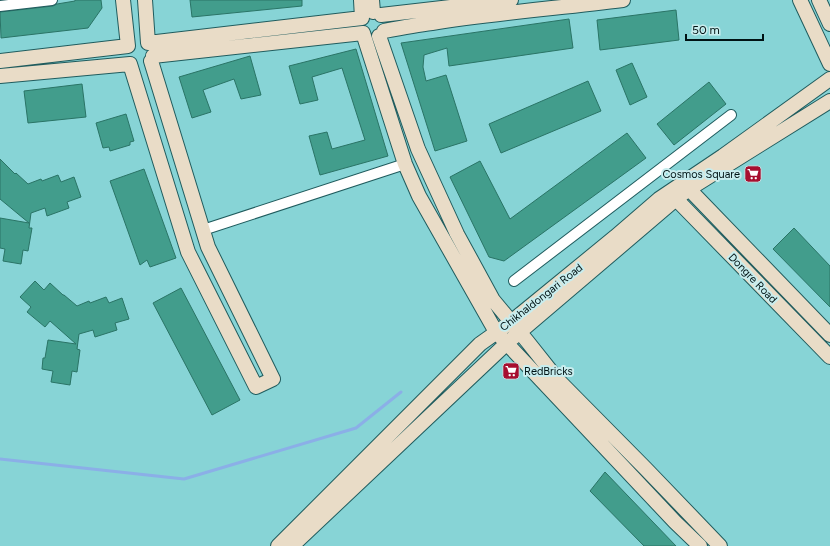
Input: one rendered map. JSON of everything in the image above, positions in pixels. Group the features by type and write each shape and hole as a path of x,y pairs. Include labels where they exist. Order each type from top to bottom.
{"street":[{"path":"0,6 52,0"},
{"path":"123,0 128,46 126,50 126,58 130,64 188,252 256,388 273,379 208,247 151,54 145,0"},
{"path":"361,0 372,11 384,18 386,27 381,34"},
{"path":"151,54 372,11 511,0"},
{"path":"151,54 363,33 372,38 381,34 454,20 623,0"},
{"path":"800,0 830,64"},
{"path":"819,0 830,24"},
{"path":"372,11 360,26 405,164 420,196 496,332 700,546"},
{"path":"381,34 418,149 454,227 493,300 558,380 720,546"},
{"path":"0,61 128,46 135,41 144,41 151,54 149,64 142,68 138,68 130,64 0,76"},
{"name":"Chikhaldongari Road","path":"292,546 507,343 516,327 615,237 659,199 723,156 830,79"},
{"name":"Chikhaldongari Road","path":"278,546 480,344 496,332 516,327 689,189 830,101"},
{"path":"514,281 731,115"},
{"path":"203,230 405,164"},
{"name":"Dongre Road","path":"689,189 830,335"},
{"name":"Dongre Road","path":"676,199 830,357"}],"building":[{"path":"75,0 101,0 102,8 88,28 1,38 0,12 53,6"},
{"path":"190,0 302,0 302,6 192,17"},
{"path":"676,10 679,40 600,50 597,20"},
{"path":"569,19 573,48 449,66 447,48 424,55 423,67 426,81 446,75 467,141 435,151 401,43"},
{"path":"356,49 388,156 320,175 309,136 327,132 332,149 365,140 342,68 312,77 318,100 300,104 289,66"},
{"path":"250,56 261,95 241,99 234,79 203,90 211,112 192,118 179,77"},
{"path":"632,63 647,97 630,105 616,70"},
{"path":"588,81 601,111 501,153 489,124"},
{"path":"709,82 726,104 674,145 657,124"},
{"path":"82,84 86,117 28,123 24,91"},
{"path":"126,114 134,141 130,142 130,145 110,151 109,147 103,148 96,123"},
{"path":"627,133 646,158 504,261 489,257 450,177 480,161 510,219"},
{"path":"0,159 28,184 58,175 61,182 74,177 81,197 67,202 69,208 47,216 45,208 31,213 29,228 32,228 28,251 23,250 21,264 3,261 5,249 0,248 0,218 29,223 0,199"},
{"path":"144,169 176,258 150,267 147,260 140,265 110,181"},
{"path":"794,228 830,266 830,307 773,249"},
{"path":"35,281 44,290 50,283 77,306 89,301 90,303 106,297 109,303 122,298 129,319 115,323 117,330 95,337 93,330 79,334 77,349 80,350 77,372 72,371 70,385 51,382 53,371 42,369 43,358 45,358 48,340 76,344 50,321 45,327 27,312 31,307 20,297"},
{"path":"181,288 240,400 212,415 153,303"},
{"path":"605,472 676,546 644,546 590,491"}],"waterway":[{"path":"0,459 184,479 356,428 401,392"}],"place":[{"name":"Cosmos Square","path":"753,174"},
{"name":"RedBricks","path":"511,371"}]}
